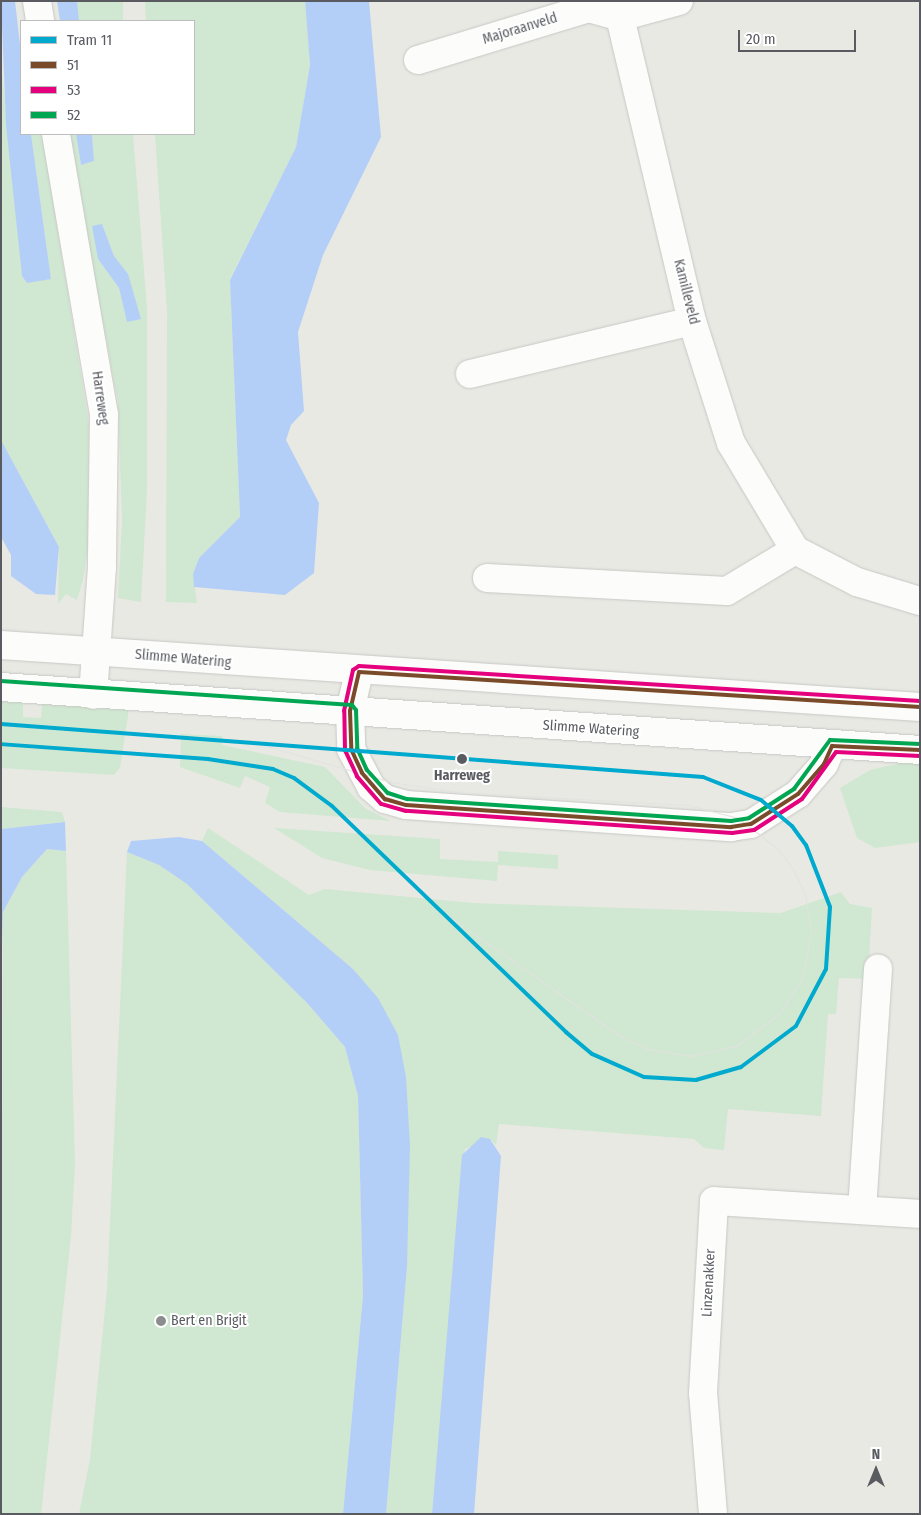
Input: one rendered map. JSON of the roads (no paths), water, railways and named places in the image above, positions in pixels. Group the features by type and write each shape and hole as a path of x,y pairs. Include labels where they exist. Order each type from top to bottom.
{"street":[{"path":"37,1 40,20"},
{"path":"620,17 679,1"},
{"name":"Majoraanveld","path":"418,60 589,8 620,17"},
{"name":"Kamilleveld","path":"620,17 692,321 731,443 795,550"},
{"name":"Harreweg","path":"56,135 104,415 93,695"},
{"path":"470,374 692,321"},
{"path":"487,578 727,591 795,550 857,582 920,601"},
{"name":"Slimme Watering","path":"1,645 359,672 920,707"},
{"path":"359,672 350,711 351,749 362,773 385,799 406,805 741,826 775,810 798,794 824,764 832,746"},
{"name":"Slimme Watering","path":"1,687 832,746 920,750"},
{"path":"862,1210 878,969"},
{"name":"Linzenakker","path":"714,1514 703,1393 714,1201 920,1214"}],"water":[{"path":"1,1 15,1 20,44 20,135 31,135 51,279 27,283 22,276 6,125"},
{"path":"57,1 77,1 79,20 60,20"},
{"path":"305,1 369,1 381,137 323,255 298,332 304,411 291,425 286,440 319,503 314,573 285,595 194,587 193,574 199,558 240,517 230,280 296,147 310,65"},
{"path":"76,135 92,135 94,161 81,165"},
{"path":"102,224 114,256 128,274 141,319 127,322 119,288 98,259 92,226"},
{"path":"1,440 59,547 55,595 36,594 11,576 11,555 1,537"},
{"path":"65,822 66,851 47,849 22,877 3,912 1,984 1,829"},
{"path":"179,837 202,841 353,969 378,998 398,1035 406,1077 410,1145 407,1267 386,1514 343,1514 363,1295 358,1096 345,1047 308,1004 187,884 159,865 127,852 131,841"},
{"path":"481,1137 490,1139 501,1156 474,1514 432,1514 462,1155"}],"tram line":[{"name":"11","path":"1,724 703,777 761,800 792,826 806,845 830,907 826,969 796,1026 741,1067 696,1080 644,1077 592,1054 566,1032 332,806 294,778 273,769 208,759 1,744"},
{"path":"249,741 391,782 456,792 688,805 738,818 778,849 793,869 805,894 811,930 803,977 780,1013 736,1046 690,1056 647,1049 620,1036 440,910"}],"place":[{"name":"Harreweg","path":"462,759"},
{"name":"Bert en Brigit","path":"161,1321"}]}
